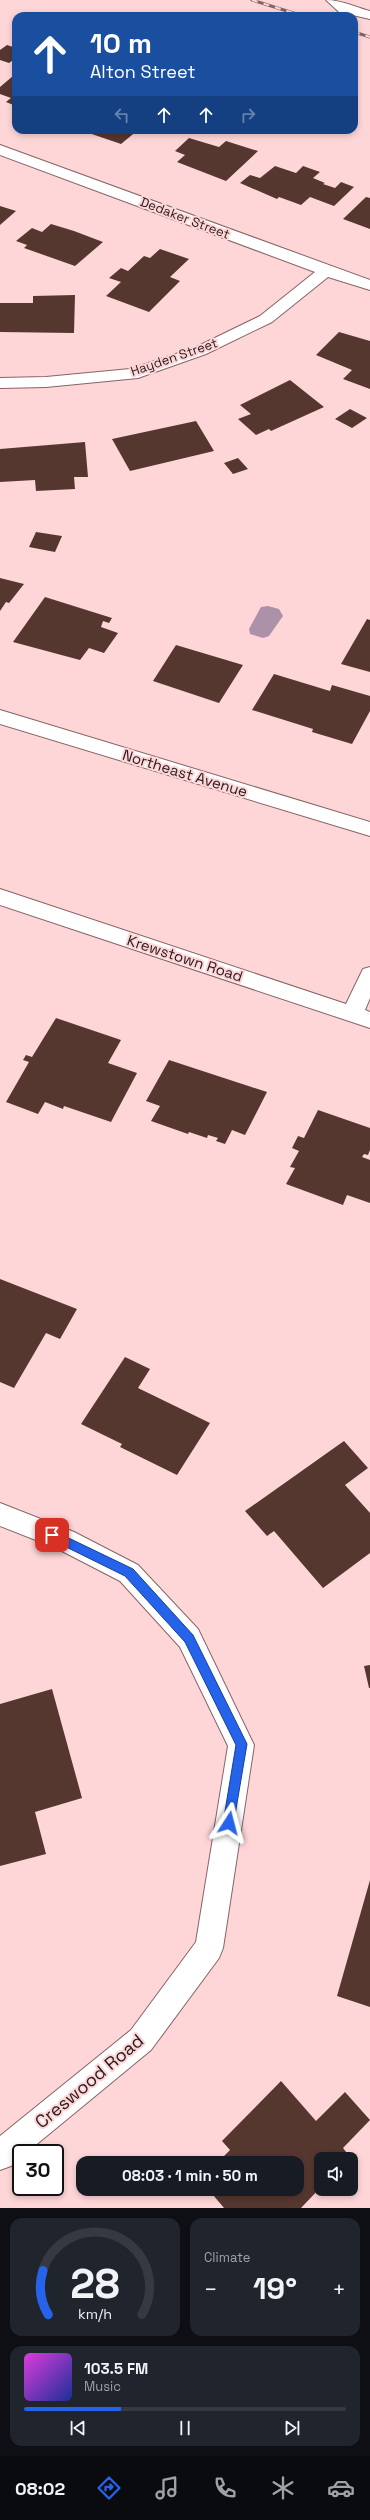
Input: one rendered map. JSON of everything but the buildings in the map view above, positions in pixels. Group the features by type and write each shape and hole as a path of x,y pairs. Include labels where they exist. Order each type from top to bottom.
{"street":[{"path":"333,0 344,9 357,12"},
{"path":"358,12 370,15"},
{"name":"Dedaker Street","path":"0,150 326,271 370,285"},
{"name":"Hayden Street","path":"0,383 46,382 132,374 200,351 266,319 326,271"},
{"name":"Northeast Avenue","path":"0,717 370,829"},
{"name":"Krewstown Road","path":"0,897 361,1017"},
{"path":"361,1017 370,975"},
{"name":"Creswood Road","path":"0,1514 65,1540 129,1573 189,1638 242,1744 209,1948 141,2040 0,2155"}],"shaded area":[{"path":"268,606 279,609 283,616 269,636 263,638 250,634 249,629 261,607"}],"railway":[{"path":"252,0 290,12"},
{"path":"358,33 370,37"}],"route":[{"path":"52,1535 65,1540 129,1573 189,1638 242,1744 229,1823"}]}
